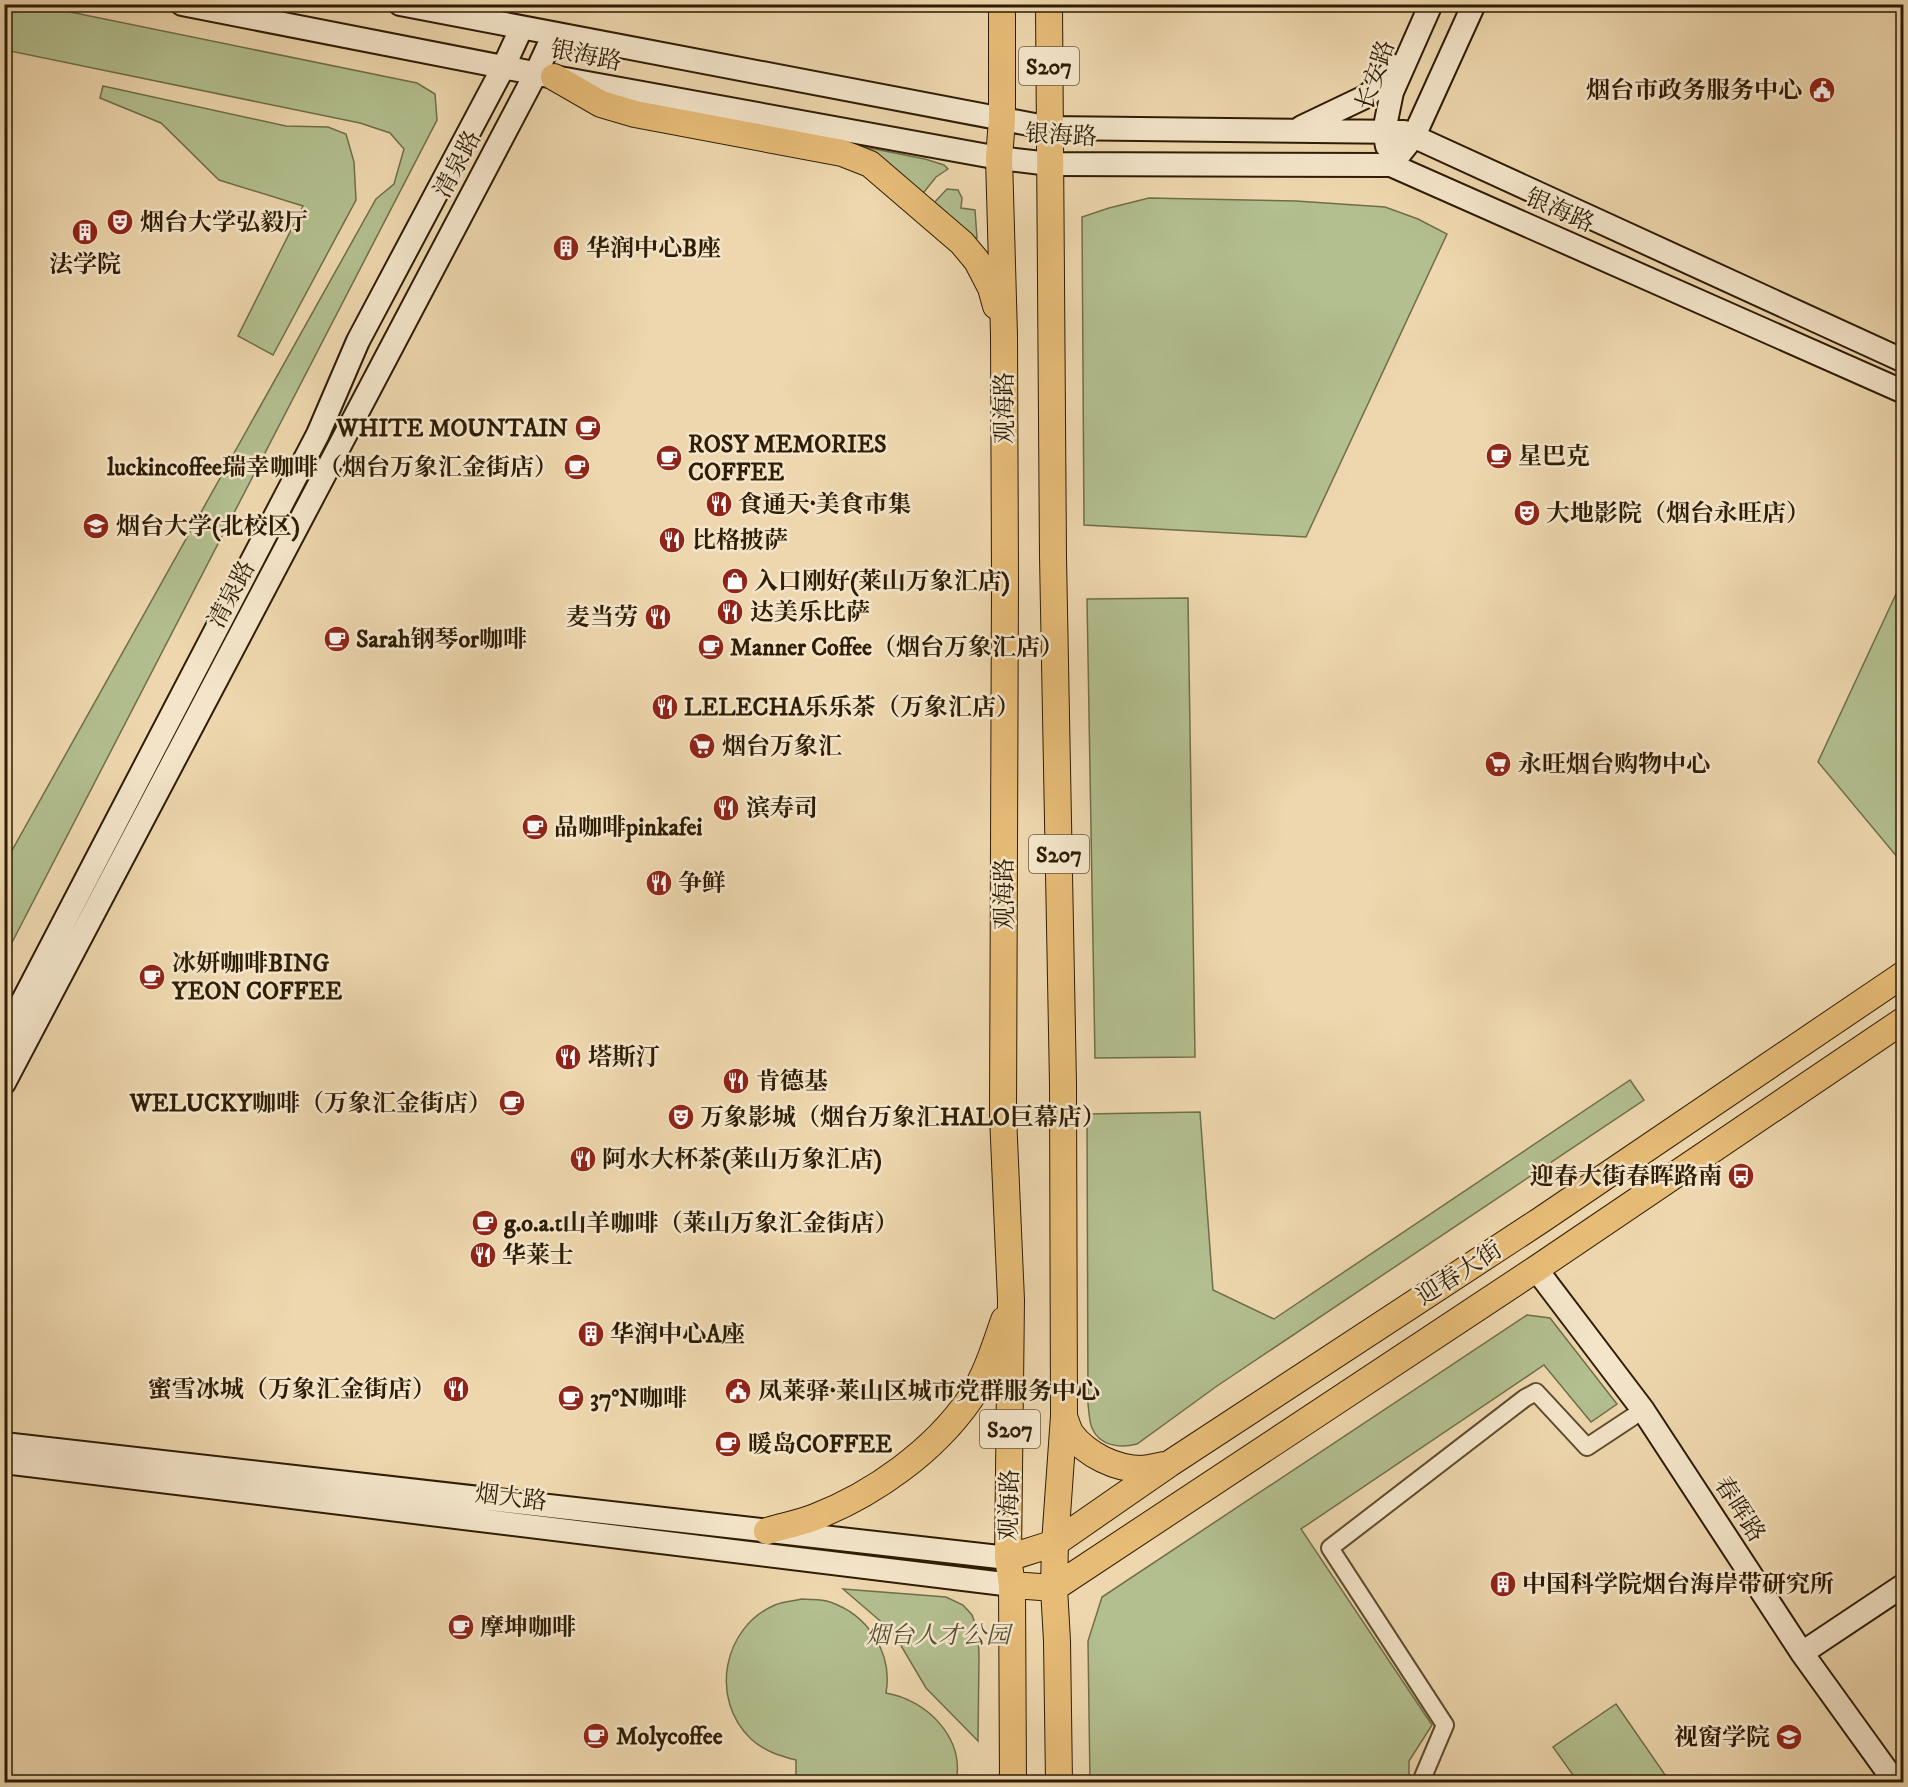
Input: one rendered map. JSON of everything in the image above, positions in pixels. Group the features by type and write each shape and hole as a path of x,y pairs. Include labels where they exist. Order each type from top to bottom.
{"main road":[{"name":"银海路","path":"182,4 545,75 999,158 1050,164 1391,165 1904,392"},
{"name":"银海路","path":"400,4 521,29 1050,128 1404,132 1904,361"},
{"name":"观海路","path":"1002,4 1002,120 999,158 1004,334 1003,1116 1011,1300 1008,1558 1012,1585 1013,1782"},
{"name":"观海路","path":"1049,4 1053,558 1064,1084 1064,1416 1054,1588 1059,1782"},
{"path":"1391,165 1414,136 1473,4"},
{"path":"1427,13 1459,37"},
{"name":"长安路","path":"1391,165 1384,131 1392,92 1427,13"},
{"name":"清泉路","path":"4,1037 318,434 358,341 504,66 521,29"},
{"name":"清泉路","path":"4,1083 545,75 554,34"},
{"path":"1294,130 1367,96 1411,49"},
{"path":"545,75 601,104 635,114 842,153 870,164 962,243 977,261 991,288 1004,334"},
{"name":"迎春大街","path":"1008,1558 1055,1543 1169,1464 1541,1220 1904,974"},
{"name":"迎春大街","path":"1054,1588 1536,1269 1904,1020"},
{"name":"春晖路","path":"1536,1269 1642,1410 1803,1653 1895,1782"},
{"path":"767,1531 815,1516 866,1492 913,1459 943,1431 970,1399 989,1362 1011,1300"},
{"path":"1064,1416 1070,1433 1086,1449 1106,1461 1125,1467 1144,1469 1169,1464"},
{"path":"4,1435 33,1447"},
{"name":"烟大路","path":"4,1444 1008,1558"},
{"name":"烟大路","path":"4,1462 1012,1585"},
{"path":"1012,1585 1054,1588"},
{"path":"1803,1653 1904,1585"}],"street":[{"path":"1423,1782 1423,1777 1445,1725 1330,1548 1525,1398 1536,1392 1587,1447 1642,1410"}],"green space":[{"path":"5,4 36,5 417,83 435,94 437,120 5,956 5,863 376,199 394,184 404,149 390,133 360,123 5,50"},
{"path":"103,86 286,126 328,127 346,134 354,162 356,200 273,355 238,336 303,206 219,180 161,123 100,98"},
{"path":"648,104 925,159 944,165 948,169 936,177 924,192 920,193 883,164"},
{"path":"947,189 958,190 962,198 961,208 975,210 977,238 975,239 933,204"},
{"path":"1149,198 1296,201 1385,207 1418,219 1447,234 1306,537 1084,525 1082,217"},
{"path":"1903,579 1903,864 1818,762"},
{"path":"1188,598 1195,1057 1095,1058 1087,599"},
{"path":"1630,1080 1644,1100 1217,1386 1137,1444 1112,1445 1100,1439 1092,1428 1088,1404 1087,1114 1200,1112 1213,1290 1274,1319"},
{"path":"1527,1315 1550,1318 1617,1404 1591,1422 1544,1365 1301,1529 1432,1725 1409,1761 1409,1782 1090,1782 1088,1641 1102,1597"},
{"name":"烟台人才公园","path":"843,1589 946,1597 963,1605 972,1615 978,1632 978,1741 926,1688 893,1632"},
{"path":"802,1599 830,1602 856,1616 866,1626 875,1637 886,1664 886,1693 916,1704 929,1713 949,1736 955,1751 956,1782 796,1782 796,1760 761,1747 751,1739 738,1723 730,1704 726,1685 733,1647 743,1630 757,1615 778,1604"},
{"path":"1616,1704 1670,1782 1578,1782 1553,1747"}],"place":[{"name":"烟台市政务服务中心","path":"1822,90"},
{"name":"烟台大学弘毅厅","path":"120,222"},
{"name":"法学院","path":"85,232"},
{"name":"华润中心B座","path":"566,248"},
{"name":"WHITE MOUNTAIN","path":"588,428"},
{"name":"星巴克","path":"1499,456"},
{"name":"ROSY MEMORIES COFFEE","path":"669,458"},
{"name":"luckincoffee瑞幸咖啡（烟台万象汇金街店）","path":"577,467"},
{"name":"食通天·美食市集","path":"719,504"},
{"name":"大地影院（烟台永旺店）","path":"1527,513"},
{"name":"烟台大学(北校区)","path":"96,526"},
{"name":"比格披萨","path":"672,540"},
{"name":"入口刚好(莱山万象汇店)","path":"735,581"},
{"name":"达美乐比萨","path":"730,612"},
{"name":"麦当劳","path":"658,617"},
{"name":"Sarah钢琴or咖啡","path":"337,639"},
{"name":"Manner Coffee（烟台万象汇店）","path":"711,647"},
{"name":"LELECHA乐乐茶（万象汇店）","path":"665,707"},
{"name":"烟台万象汇","path":"702,746"},
{"name":"永旺烟台购物中心","path":"1498,764"},
{"name":"滨寿司","path":"726,808"},
{"name":"品咖啡pinkafei","path":"535,827"},
{"name":"争鲜","path":"659,883"},
{"name":"冰妍咖啡BING YEON COFFEE","path":"152,977"},
{"name":"塔斯汀","path":"568,1057"},
{"name":"肯德基","path":"736,1081"},
{"name":"WELUCKY咖啡（万象汇金街店）","path":"512,1103"},
{"name":"万象影城（烟台万象汇HALO巨幕店）","path":"681,1117"},
{"name":"阿水大杯茶(莱山万象汇店)","path":"583,1159"},
{"name":"迎春大街春晖路南","path":"1741,1176"},
{"name":"g.o.a.t山羊咖啡（莱山万象汇金街店）","path":"485,1223"},
{"name":"华莱士","path":"483,1255"},
{"name":"华润中心A座","path":"591,1334"},
{"name":"蜜雪冰城（万象汇金街店）","path":"456,1389"},
{"name":"凤莱驿·莱山区城市党群服务中心","path":"738,1391"},
{"name":"37°N咖啡","path":"571,1398"},
{"name":"暖岛COFFEE","path":"728,1444"},
{"name":"中国科学院烟台海岸带研究所","path":"1503,1584"},
{"name":"摩坤咖啡","path":"461,1627"},
{"name":"Molycoffee","path":"596,1736"},
{"name":"视窗学院","path":"1789,1737"}]}
